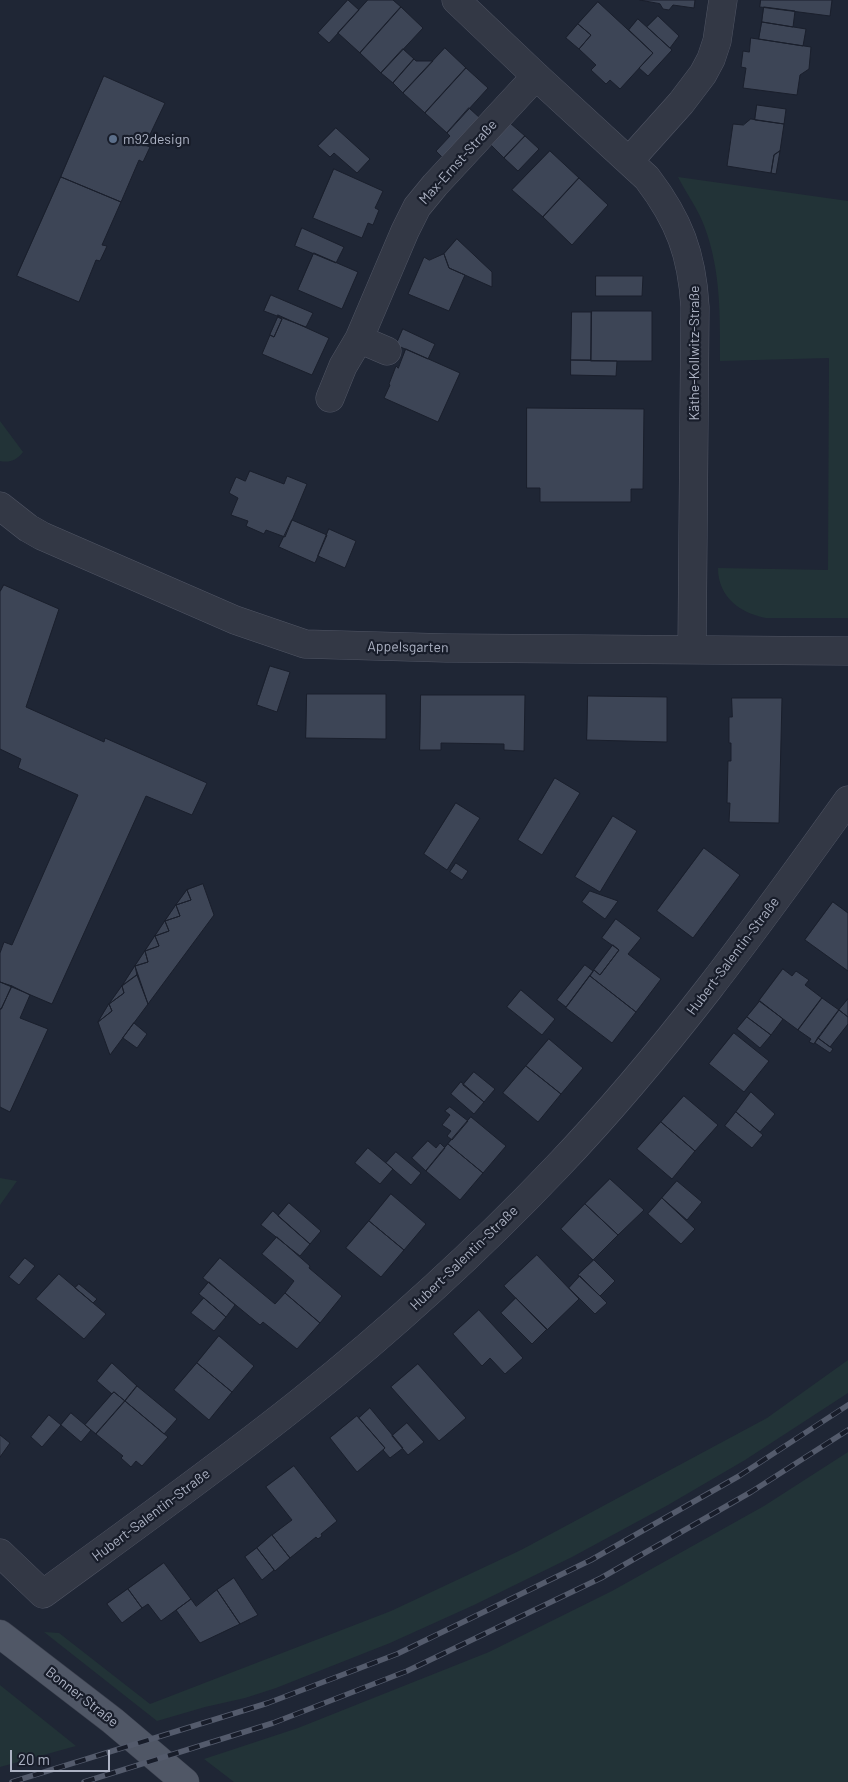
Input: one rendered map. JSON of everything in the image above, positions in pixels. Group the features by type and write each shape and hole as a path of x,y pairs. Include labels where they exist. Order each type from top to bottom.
{"main road":[{"name":"Bonner Straße","path":"0,1634 113,1721 185,1782"}],"street":[{"name":"Käthe-Kollwitz-Straße","path":"456,0 629,160 661,197 673,217 681,236 693,279 695,316 692,650"},
{"path":"629,160 681,103 703,74 711,59 717,41 724,0"},
{"name":"Max-Ernst-Straße","path":"330,398 343,366 359,339 417,207 536,76"},
{"path":"359,339 386,351"},
{"name":"Appelsgarten","path":"0,506 28,528 42,536 236,620 305,644 324,646 848,651"},
{"name":"Hubert-Salentin-Straße","path":"0,1553 43,1594 168,1503 291,1409 381,1335 453,1269 557,1167 629,1087 695,1008 750,937 848,800"}],"shaded area":[{"path":"678,177 848,201 848,618 766,618 756,616 739,608 726,595 722,587 718,568 828,570 829,358 720,361 720,327 714,261 702,221"},
{"path":"0,421 23,452 16,459 7,462 0,461"},
{"path":"0,1178 17,1181 0,1205"},
{"path":"848,1360 848,1393 745,1460 668,1505 572,1557 474,1605 390,1643 276,1688 157,1721 44,1632 59,1633 150,1704 391,1611 521,1550 767,1418"},
{"path":"848,1452 848,1782 234,1782 204,1759 298,1728 489,1652 612,1591 764,1506"},
{"path":"0,1685 76,1746 0,1767"}],"building":[{"path":"348,0 359,10 329,43 318,33"},
{"path":"368,0 393,0 401,7 360,53 338,33"},
{"path":"640,0 695,0 694,8 673,5 669,10 663,9 660,4"},
{"path":"761,0 832,0 830,16 760,7"},
{"path":"598,2 653,53 620,89 610,80 606,84 591,70 596,65 579,49 591,35 578,24"},
{"path":"401,7 423,28 381,73 360,53"},
{"path":"764,7 795,11 793,27 762,22"},
{"path":"658,16 679,36 670,48 647,27"},
{"path":"638,19 672,50 648,76 639,68 653,53 629,30"},
{"path":"762,22 806,29 803,46 759,39"},
{"path":"578,24 591,35 579,49 566,38"},
{"path":"751,38 811,47 809,69 800,75 797,95 743,88 746,68 741,67 743,51 749,52"},
{"path":"445,48 466,68 425,113 403,93"},
{"path":"403,49 414,59 393,83 381,73"},
{"path":"414,59 416,61 433,61 403,93 393,83"},
{"path":"466,68 488,88 447,133 425,113"},
{"path":"104,76 165,103 145,145 150,147 143,162 139,160 121,202 61,177"},
{"path":"757,105 786,109 784,124 755,120"},
{"path":"469,108 480,118 443,158 436,151 450,136 447,133"},
{"path":"751,119 784,124 780,151 774,155 771,173 727,166 733,124 743,125"},
{"path":"510,123 525,136 504,158 490,144"},
{"path":"336,128 370,159 357,173 334,153 330,157 318,146"},
{"path":"525,136 539,149 518,171 504,158"},
{"path":"550,151 579,178 543,217 512,190"},
{"path":"780,151 776,174 771,173 774,155"},
{"path":"334,169 383,191 375,208 379,210 373,225 368,223 362,238 313,218"},
{"path":"61,177 121,202 102,245 107,246 100,261 96,260 79,302 17,276"},
{"path":"579,178 608,205 572,245 543,217"},
{"path":"302,228 344,247 336,263 295,246"},
{"path":"457,239 492,272 492,287 449,268 444,254"},
{"path":"314,253 358,272 342,309 298,290"},
{"path":"444,254 449,268 465,275 449,311 408,294 424,257 429,260"},
{"path":"596,276 643,276 642,296 596,296"},
{"path":"271,295 313,313 306,327 264,311"},
{"path":"592,311 652,311 652,361 591,361"},
{"path":"572,312 591,312 591,360 571,360"},
{"path":"278,315 329,338 312,375 262,354 270,335 274,337 282,319"},
{"path":"278,317 282,319 274,337 270,335"},
{"path":"403,329 435,344 428,359 396,345"},
{"path":"406,349 460,373 438,422 384,398 396,366 398,368"},
{"path":"571,360 617,361 616,376 571,375"},
{"path":"527,408 644,409 643,489 631,489 631,502 540,502 540,488 527,488"},
{"path":"250,471 284,484 287,476 307,484 285,537 266,530 264,534 246,526 248,521 231,515 238,498 229,493 236,477 245,481"},
{"path":"292,520 327,535 315,563 279,547"},
{"path":"329,529 356,541 345,568 318,556"},
{"path":"4,585 59,609 26,707 104,742 105,738 207,783 192,815 146,796 52,1004 0,982 0,953 4,942 12,945 78,795 18,768 21,759 0,749 0,592"},
{"path":"270,666 290,672 277,712 257,705"},
{"path":"307,694 386,694 386,739 306,738"},
{"path":"421,695 525,695 524,751 504,750 504,744 441,743 441,750 420,750"},
{"path":"588,696 667,697 667,742 587,740"},
{"path":"732,698 782,698 779,823 729,822 730,803 727,803 728,761 731,761 731,743 729,743 729,717 732,717"},
{"path":"555,778 580,793 542,855 518,840"},
{"path":"456,803 480,818 447,870 424,854"},
{"path":"613,816 637,831 600,892 575,877"},
{"path":"704,848 740,875 693,938 657,911"},
{"path":"456,863 468,871 462,880 450,872"},
{"path":"203,884 214,915 148,1004 135,966 148,962 145,951 159,946 155,936 169,931 165,921 180,916 176,905 191,900 187,890"},
{"path":"187,890 191,900 176,905"},
{"path":"590,891 618,901 605,919 582,902"},
{"path":"833,902 848,913 848,971 805,940"},
{"path":"176,905 180,916 165,921"},
{"path":"616,919 641,938 628,954 661,979 636,1012 590,976 594,970 600,975 619,950 602,938"},
{"path":"165,921 169,931 155,936"},
{"path":"155,936 159,946 145,951"},
{"path":"613,945 619,950 600,975 594,970"},
{"path":"145,951 148,962 135,966"},
{"path":"585,965 593,971 566,1007 557,1000"},
{"path":"135,966 137,975 122,986"},
{"path":"783,969 792,976 796,971 809,980 805,985 822,998 798,1030 759,1001"},
{"path":"137,975 148,1004 110,1055 98,1022 112,1011 109,1004 124,993 122,986"},
{"path":"590,976 636,1012 612,1043 566,1008"},
{"path":"0,982 12,986 1,1009 0,1009"},
{"path":"12,986 30,995 20,1018 48,1029 10,1112 0,1107 0,1009"},
{"path":"122,986 124,993 109,1004"},
{"path":"521,990 555,1019 542,1035 507,1007"},
{"path":"822,998 839,1010 814,1044 809,1042 811,1039 798,1030"},
{"path":"848,999 848,1017 839,1010"},
{"path":"760,1001 783,1019 771,1035 747,1017"},
{"path":"109,1004 112,1011 98,1022"},
{"path":"839,1010 848,1017 848,1024 830,1047 818,1038"},
{"path":"747,1017 771,1035 760,1048 737,1029"},
{"path":"134,1023 147,1034 137,1048 123,1038"},
{"path":"734,1033 769,1061 744,1092 709,1064"},
{"path":"818,1038 833,1049 830,1053 815,1043"},
{"path":"549,1039 583,1068 561,1094 526,1066"},
{"path":"526,1066 561,1094 538,1122 503,1093"},
{"path":"474,1072 495,1089 484,1102 463,1085"},
{"path":"461,1082 484,1102 474,1114 451,1094"},
{"path":"751,1092 775,1114 760,1132 736,1112"},
{"path":"684,1096 718,1125 695,1151 661,1122"},
{"path":"450,1107 468,1121 452,1140 447,1136 451,1131 442,1125 450,1115 445,1111"},
{"path":"736,1112 763,1135 752,1148 725,1126"},
{"path":"471,1117 506,1146 483,1173 448,1144"},
{"path":"661,1122 695,1151 672,1179 637,1149"},
{"path":"428,1141 436,1148 440,1143 445,1148 426,1171 412,1158"},
{"path":"448,1144 483,1173 460,1200 426,1171"},
{"path":"368,1148 393,1169 380,1184 355,1163"},
{"path":"396,1152 421,1173 411,1185 386,1163"},
{"path":"610,1179 644,1210 618,1235 585,1204"},
{"path":"677,1181 702,1202 687,1220 662,1198"},
{"path":"391,1194 426,1224 404,1250 369,1221"},
{"path":"662,1198 695,1229 681,1244 648,1214"},
{"path":"289,1203 321,1231 310,1244 278,1216"},
{"path":"585,1204 618,1235 593,1260 561,1229"},
{"path":"273,1211 310,1244 300,1256 261,1225"},
{"path":"369,1221 404,1250 381,1277 346,1248"},
{"path":"277,1237 342,1296 320,1323 285,1293 294,1281 262,1254"},
{"path":"537,1255 579,1299 547,1330 504,1286"},
{"path":"25,1258 35,1266 19,1285 9,1277"},
{"path":"220,1258 275,1304 285,1293 320,1323 297,1349 263,1322 260,1325 203,1278"},
{"path":"594,1260 615,1281 600,1296 578,1275"},
{"path":"59,1274 106,1314 84,1339 36,1299"},
{"path":"580,1276 607,1303 595,1314 569,1288"},
{"path":"209,1282 235,1305 226,1317 199,1294"},
{"path":"79,1284 97,1299 93,1303 75,1288"},
{"path":"204,1298 226,1317 214,1331 191,1313"},
{"path":"516,1298 547,1329 532,1344 501,1313"},
{"path":"479,1310 523,1358 505,1374 490,1358 482,1366 453,1334"},
{"path":"219,1336 254,1366 232,1392 197,1363"},
{"path":"112,1363 137,1386 125,1401 114,1392 112,1394 97,1381"},
{"path":"197,1363 232,1392 209,1420 174,1390"},
{"path":"418,1364 466,1418 439,1441 391,1387"},
{"path":"137,1386 177,1419 164,1434 125,1401"},
{"path":"114,1392 125,1401 96,1434 85,1425"},
{"path":"125,1401 168,1437 142,1466 136,1461 131,1467 121,1458 123,1456 96,1434"},
{"path":"370,1408 403,1448 390,1458 383,1450 385,1448 359,1418"},
{"path":"71,1413 91,1430 81,1442 61,1425"},
{"path":"49,1415 61,1425 42,1447 31,1437"},
{"path":"357,1416 385,1448 357,1472 330,1438"},
{"path":"407,1423 424,1442 408,1455 392,1436"},
{"path":"0,1435 10,1443 0,1457"},
{"path":"294,1466 337,1521 321,1534 322,1536 318,1539 316,1537 290,1558 272,1535 292,1520 266,1487"},
{"path":"272,1535 290,1558 275,1571 257,1548"},
{"path":"257,1548 274,1570 262,1580 245,1557"},
{"path":"164,1563 191,1599 161,1621 148,1604 142,1608 128,1589"},
{"path":"234,1578 258,1615 240,1624 217,1590"},
{"path":"128,1589 142,1608 122,1623 107,1604"},
{"path":"217,1590 240,1624 200,1643 176,1610 191,1599 196,1606"}],"railway":[{"path":"12,1782 268,1703 397,1654 591,1560 739,1476 848,1405"},
{"path":"84,1782 273,1723 407,1671 601,1578 751,1492 848,1430"}],"place":[{"name":"m92design","path":"113,139"}]}
